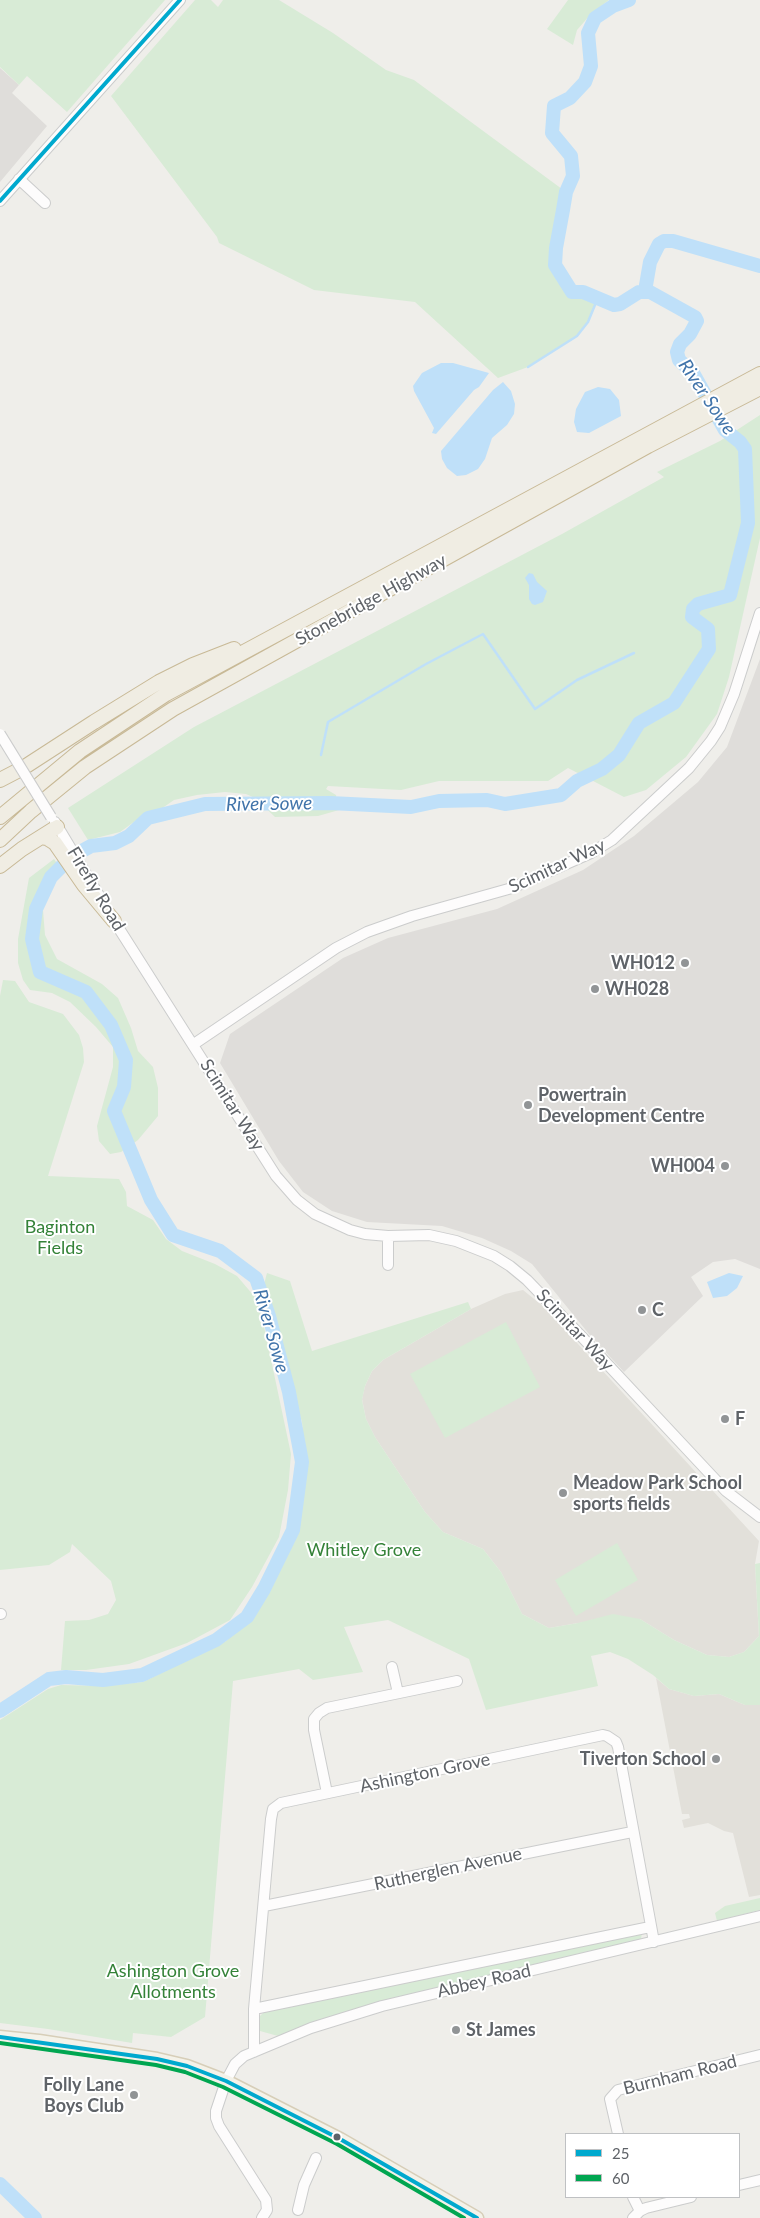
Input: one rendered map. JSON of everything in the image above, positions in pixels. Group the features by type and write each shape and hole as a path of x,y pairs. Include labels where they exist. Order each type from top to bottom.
{"highway":[{"path":"697,419 727,399 760,366"},
{"name":"Stonebridge Highway","path":"0,840 31,811 86,767 174,709 697,419 760,374"},
{"name":"Stonebridge Highway","path":"727,399 760,388"},
{"path":"727,399 760,398"},
{"name":"Stonebridge Highway","path":"0,817 56,769 139,711 556,482 697,419"},
{"path":"0,780 32,763 159,682 193,665 290,627"},
{"path":"0,866 41,837 57,831 88,883 114,921"}],"main road":[{"path":"0,2037 40,2041 157,2059 187,2066 226,2081 346,2142 477,2218"}],"street":[{"path":"0,201 180,0"},
{"path":"19,180 45,203"},
{"name":"Scimitar Way","path":"760,614 734,694 720,727 711,741 689,768 612,840 591,854 512,888 412,916 367,932 328,953 194,1044 276,1176 298,1200 315,1214 330,1222 365,1234 388,1236 429,1235 456,1241 494,1256 510,1266 528,1280 726,1491 736,1501 760,1517"},
{"path":"0,734 57,831"},
{"name":"Firefly Road","path":"114,921 194,1044"},
{"path":"388,1236 388,1265"},
{"path":"392,1667 398,1693"},
{"path":"327,1793 314,1730 316,1716 328,1708 456,1681"},
{"name":"Ashington Grove","path":"254,2052 254,2009 270,1819 273,1809 281,1802 603,1735 612,1738 618,1747 632,1832 654,1942"},
{"name":"Rutherglen Avenue","path":"264,1906 632,1832"},
{"name":"Abbey Road","path":"262,2218 267,2210 266,2200 219,2126 216,2118 216,2111 226,2081 236,2064 244,2056 312,2028 382,2006 434,1992 760,1916"},
{"name":"Abbey Road","path":"254,2009 650,1927"},
{"name":"Burnham Road","path":"618,2133 610,2099 618,2090 760,2056"},
{"path":"298,2210 304,2185 316,2158"},
{"path":"740,2186 760,2180"},
{"path":"633,2198 636,2214 688,2198"}],"shaded area":[{"path":"0,68 19,85 12,93 47,126 0,182"},
{"path":"760,659 760,1269 735,1259 713,1262 691,1277 703,1296 624,1372 589,1334 532,1264 511,1251 482,1238 442,1226 367,1222 332,1211 303,1192 279,1161 220,1063 230,1034 343,958 388,938 497,909 583,870 634,836 698,782 727,747"},
{"name":"Meadow Park School sports fields","path":"523,1290 544,1307 759,1541 755,1564 759,1636 744,1652 729,1657 707,1655 674,1640 640,1619 578,1623 549,1628 522,1614 501,1572 483,1549 443,1532 425,1512 375,1437 366,1419 362,1399 365,1386 372,1371 383,1360 471,1309 505,1294"},
{"name":"Tiverton School","path":"656,1678 669,1689 694,1696 719,1694 745,1705 760,1705 760,1895 749,1897 733,1833 708,1823 684,1828 682,1820 690,1818 689,1814 682,1814"}],"green space":[{"path":"0,0 165,0 67,112 27,76 19,85 0,67"},
{"path":"195,0 211,0 218,7 223,0 279,0 333,33 386,70 414,80 566,192 556,248 555,265 572,291 583,292 597,300 588,322 577,336 528,367 498,378 415,302 314,290 219,243 217,237 111,96"},
{"path":"568,0 609,0 591,14 577,30 573,45 547,29"},
{"path":"760,415 760,538 729,677 717,714 686,757 646,790 624,797 568,768 548,781 439,781 401,790 328,786 326,789 336,795 339,810 318,816 275,817 255,798 246,794 225,792 174,800 161,809 145,814 120,832 88,840 68,808 194,727 562,534 664,477 657,472 720,441"},
{"path":"54,859 58,865 50,882 43,910 45,935 57,959 102,984 118,998 131,1028 138,1051 153,1067 158,1088 158,1116 138,1140 121,1152 110,1154 99,1141 97,1126 113,1067 113,1047 96,1027 70,1002 52,993 30,990 23,980 18,963 18,939 29,878"},
{"name":"Baginton Fields","path":"3,980 15,981 29,1002 63,1014 79,1035 83,1048 84,1062 48,1176 119,1179 126,1192 127,1206 153,1220 166,1239 182,1251 215,1264 237,1276 254,1296 262,1317 291,1454 288,1490 279,1537 252,1587 230,1620 187,1643 129,1664 86,1670 61,1670 65,1621 89,1620 108,1614 116,1600 111,1581 72,1544 70,1552 49,1565 0,1570 0,996"},
{"path":"267,1273 290,1281 312,1351 468,1302 471,1309 383,1360 372,1371 365,1386 362,1400 366,1419 375,1437 425,1512 443,1532 483,1549 501,1572 522,1614 549,1628 613,1614 640,1619 674,1640 707,1655 729,1657 744,1652 759,1636 755,1564 760,1563 760,1705 745,1705 719,1694 694,1696 669,1689 653,1675 628,1659 610,1652 591,1656 598,1686 486,1710 469,1659 388,1620 344,1627 363,1672 313,1680 299,1669 233,1681 205,2017 171,2037 133,2033 132,2043 0,2023 0,1720 48,1689 61,1685 102,1686 143,1682 226,1641 249,1619 261,1603 295,1531 305,1463 302,1422 263,1288"},
{"path":"506,1322 540,1387 445,1438 410,1374"},
{"path":"617,1543 638,1580 576,1616 555,1580"},
{"path":"760,1898 760,1910 717,1921 715,1913 725,1906"},
{"path":"642,1933 641,1939 380,2002 278,2036 260,2031 259,2028 259,2017 265,2011"}],"water":[{"path":"441,363 453,363 489,373 479,387 474,390 436,434 432,433 434,428 413,386 422,373"},
{"path":"503,382 511,391 515,404 514,414 507,425 492,438 485,459 478,469 466,475 457,476 447,468 442,459 441,451 493,390"},
{"path":"598,387 610,389 619,400 621,416 589,433 577,432 574,422 576,409 585,392"},
{"path":"529,573 533,574 537,582 547,591 543,602 535,605 529,599 529,585 525,578"},
{"path":"729,1273 743,1276 737,1288 727,1296 713,1298 707,1282"}],"waterway":[{"name":"River Sowe","path":"0,1711 49,1679 66,1677 103,1680 142,1675 216,1640 247,1617 264,1589 293,1530 302,1462 289,1392 269,1316 256,1278 220,1251 173,1235 151,1200 114,1111 124,1087 126,1060 111,1025 86,992 40,972 32,939 36,909 51,877 71,857 91,846 115,843 129,836 148,818 205,804 330,803 411,807 439,801 487,800 505,804 561,795 577,781 602,769 619,755 639,723 674,703 709,649 708,629 692,617 693,609 698,604 730,595 748,523 745,449 740,442 725,430 693,373 679,360 677,352 680,344 690,334 697,321 695,317 650,292 639,292 620,304 614,305 583,292 572,292 555,265 556,248 566,192 573,176 571,156 552,133 554,106 570,98 585,82 591,66 588,33 595,18 613,6 629,0"},
{"path":"645,291 650,262 659,244 664,241 673,241 760,266"},
{"path":"528,367 577,336 588,322 597,300"},
{"path":"321,755 328,722 426,664 483,634 535,709 577,680 634,653"},
{"name":"River Sowe","path":"0,2184 35,2218"}],"transit line":[{"name":"25","path":"0,201 180,0"},
{"name":"25","path":"0,2037 157,2059 187,2066 226,2081 340,2139 477,2218"},
{"name":"60","path":"0,2043 156,2065 185,2072 223,2087 337,2144 464,2218"}],"place":[{"name":"WH012","path":"685,963"},
{"name":"WH028","path":"595,989"},
{"name":"Powertrain Development Centre","path":"528,1105"},
{"name":"WH004","path":"725,1166"},
{"name":"C","path":"642,1310"},
{"name":"F","path":"725,1419"},
{"name":"Meadow Park School sports fields","path":"563,1493"},
{"name":"Tiverton School","path":"716,1759"},
{"name":"St James","path":"456,2030"},
{"name":"Folly Lane Boys Club","path":"134,2095"}],"park label":[{"name":"Whitley Grove","path":"364,1550"},
{"name":"Ashington Grove Allotments","path":"173,1981"}]}
